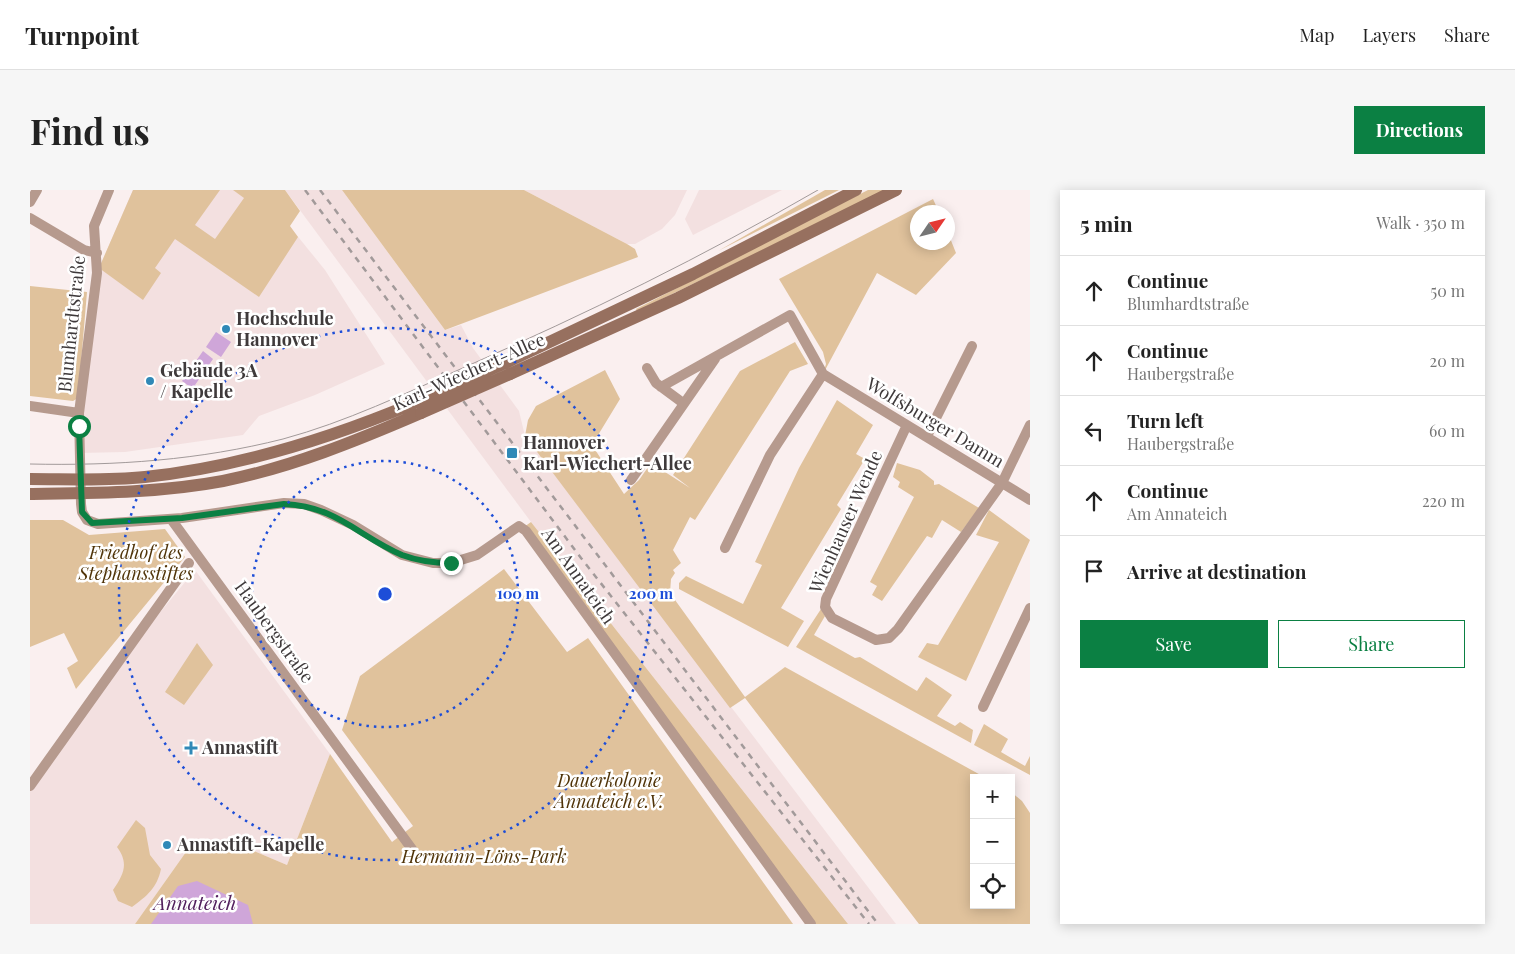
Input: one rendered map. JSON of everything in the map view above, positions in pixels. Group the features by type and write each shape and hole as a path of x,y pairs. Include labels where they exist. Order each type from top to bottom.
{"main road":[{"name":"Karl-Wiechert-Allee","path":"507,369 856,190"},
{"name":"Karl-Wiechert-Allee","path":"30,494 124,493 186,487 260,472 331,450 416,408 678,298 896,190"},
{"name":"Karl-Wiechert-Allee","path":"30,479 144,477 256,458 326,438 416,408"}],"street":[{"path":"30,202 37,190"},
{"name":"Blumhardtstraße","path":"81,494 79,413 97,273 94,226 109,190"},
{"path":"30,218 84,250 97,253"},
{"path":"661,387 790,315 823,374 770,454 725,548"},
{"path":"927,436 972,346"},
{"path":"631,480 717,356"},
{"path":"647,368 661,387 683,403"},
{"name":"Wolfsburger Damm","path":"823,374 1030,500"},
{"path":"30,406 79,413"},
{"name":"Wienhauser Wende","path":"907,424 826,599 828,614 838,622 876,640 889,638 894,634 1002,482 1030,425"},
{"path":"81,494 82,512 92,523 171,519"},
{"name":"Am Annateich","path":"171,519 284,504 304,504 336,516 402,555 433,563 451,563 477,555 519,526 526,532 811,924"},
{"name":"Haubergstraße","path":"171,519 417,856"},
{"path":"30,786 189,563"},
{"path":"983,707 1030,608"}],"shaded area":[{"name":"Hochschule Hannover","path":"133,190 260,190 325,270 385,364 315,395 259,416 243,435 125,452 79,453 97,273"},
{"path":"285,190 342,190 445,330 461,325 473,348 519,411 525,436 896,924 848,924 531,522"},
{"path":"524,190 687,190 675,215 662,229 635,244 627,244"},
{"path":"699,190 782,190 693,235 685,219"},
{"name":"Annastift","path":"195,570 330,754 287,865 235,843 186,852 135,924 30,924 30,786 120,661"}],"green space":[{"path":"133,190 220,190 195,225 215,239 244,198 233,190 285,190 300,211 290,226 298,237 259,297 175,239 155,268 161,273 143,300 99,268"},
{"path":"342,190 524,190 627,244 635,249 638,257 445,330"},
{"path":"825,190 839,190 718,251"},
{"path":"868,190 887,190 637,311 636,309"},
{"path":"933,199 936,205 921,205"},
{"path":"910,211 910,250 955,250 956,253 916,295 877,273 823,374 826,364 823,352 779,279"},
{"path":"30,286 87,292 78,398 73,401 30,396"},
{"path":"795,342 808,364 790,371 695,520 690,517 673,550 681,563 673,570 675,573 671,579 670,593 745,697 785,667 979,774 970,774 970,909 1015,909 1015,795 1022,801 1030,813 1030,924 919,924 745,698 730,708 525,436 528,420 536,406 605,370 620,399 592,445 624,494 639,480 651,463 690,488 673,475 740,371"},
{"path":"837,400 873,425 856,454 865,459 837,505 841,509 781,608 804,621 788,647 679,589 679,583 686,576 743,604 762,565 755,562 799,468"},
{"path":"897,463 920,470 934,481 934,485 939,484 979,508 961,532 942,520 932,538 927,536 882,601 872,595 877,586 870,582 914,497 898,487 900,482 893,477"},
{"path":"989,510 1030,540 966,681 918,657 927,643 938,645 999,542 976,535"},
{"name":"Friedhof des Stephansstiftes","path":"30,520 63,520 89,535 165,529 185,557 76,689 67,668 78,661 64,633 30,647"},
{"path":"531,522 848,924 815,924 524,527"},
{"path":"504,569 567,652 588,638 793,924 135,924 186,852 212,843 235,843 287,865 330,754 392,842 413,826 342,730 360,676"},
{"path":"821,609 825,616 814,635 855,658 860,657 917,691 926,677 952,695 937,716 955,726 960,722 973,730 971,743 796,647"},
{"path":"197,643 213,665 184,705 165,692"},
{"path":"984,724 1008,739 1001,752 1025,766 1030,756 1030,775 974,745"},
{"path":"136,820 145,828 150,855 161,869 151,891 132,907 118,901 113,890 124,869 123,858 117,847"}],"water":[{"path":"216,332 231,342 221,357 206,347"},
{"path":"203,351 213,359 195,385 199,388 197,392 182,381"},
{"name":"Annateich","path":"197,881 248,905 253,924 151,924 178,886"}],"tram line":[{"path":"30,464 126,463 189,457 283,439 330,424 398,397 600,305 732,238 818,190"}],"railway":[{"path":"305,190 581,558 869,924"},
{"path":"320,190 878,924"}],"place":[{"name":"Hochschule Hannover","path":"226,329"},
{"name":"Gebäude 3A / Kapelle","path":"150,381"},
{"name":"Hannover Karl-Wiechert-Allee","path":"512,453"},
{"name":"Annastift","path":"191,748"},
{"name":"Annastift-Kapelle","path":"167,845"}],"route":[{"path":"79,426 82,512 87,520 92,523 161,520 284,504 304,504 336,516 402,555 433,563 451,563"}],"park label":[{"name":"Dauerkolonie Annateich e.V.","path":"609,791"},
{"name":"Hermann-Löns-Park","path":"484,857"}]}
